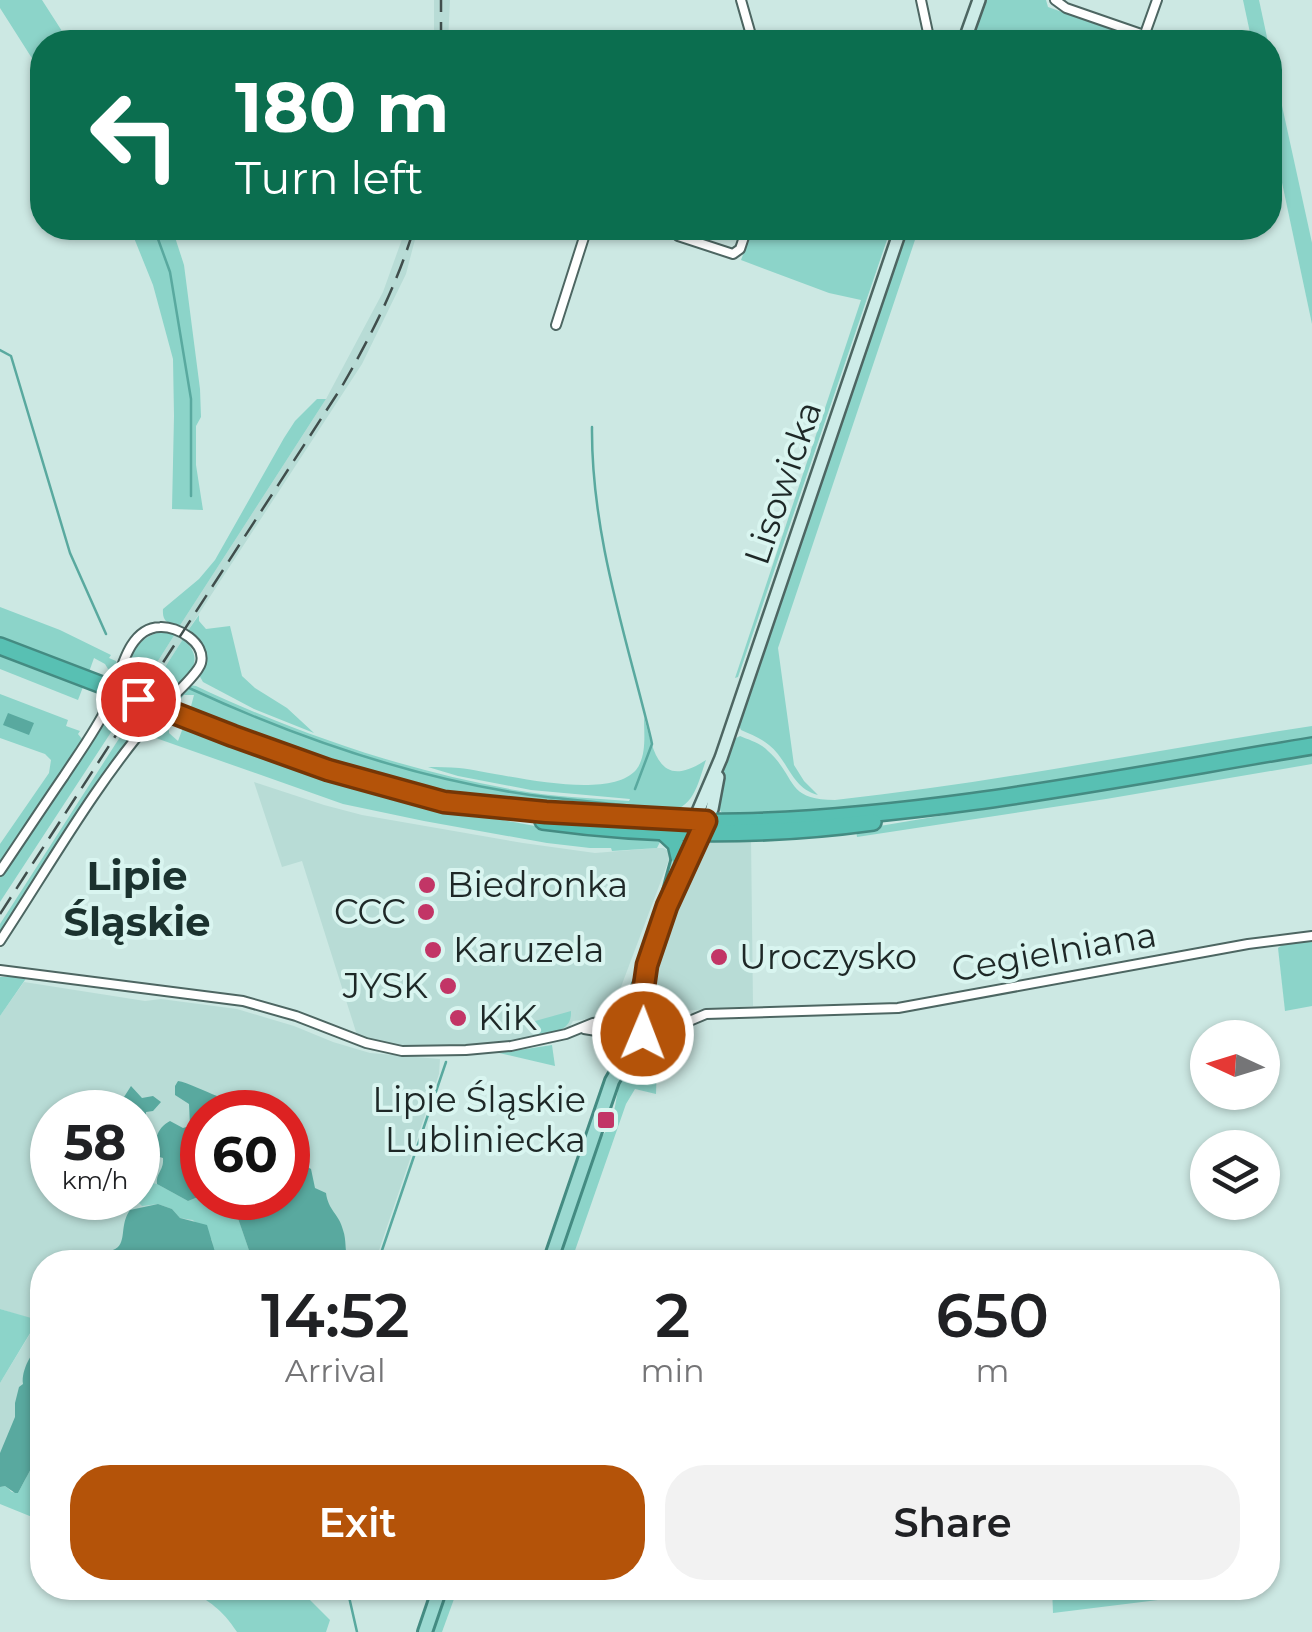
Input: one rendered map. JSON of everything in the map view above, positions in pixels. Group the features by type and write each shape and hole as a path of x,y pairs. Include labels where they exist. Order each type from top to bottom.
{"highway":[{"path":"0,646 328,770 482,811 567,825 662,831 990,800 1312,746"},
{"path":"444,802 697,827"},
{"path":"662,831 676,844 679,857"}],"main road":[{"path":"968,30 979,0"},
{"name":"Lisowicka","path":"554,1250 629,1029 679,857 713,806 721,758 898,240"},
{"name":"Lisowicka","path":"667,906 685,871 697,827"},
{"path":"425,1632 436,1600"}],"street":[{"path":"741,0 749,30"},
{"path":"921,0 927,30"},
{"path":"1055,0 1121,30"},
{"path":"1146,30 1156,0"},
{"path":"556,325 583,240"},
{"path":"690,240 733,254 743,240"},
{"path":"0,872 98,723 133,642 160,627 176,630 194,641 202,658 198,670 123,753 0,941"},
{"name":"Cegielniana","path":"0,970 243,1002 402,1051 496,1048 561,1036 593,1023 673,1030 701,1016 724,1012 898,1008 1248,944 1312,936"}],"shaded area":[{"path":"434,0 450,0 449,30 434,30"},
{"path":"402,240 415,240 406,274 362,364 187,632 179,627 326,399 383,292"},
{"path":"175,634 183,639 148,694 139,691"},
{"path":"254,782 362,815 523,843 595,853 657,848 669,851 613,1008 597,1018 573,1021 568,1030 511,1042 413,1049 379,1044 357,1035 302,861 282,867"},
{"path":"751,838 753,1006 682,1011 673,1019 657,1020 645,1001 651,977 700,848 706,840"},
{"path":"24,982 145,1001 161,999 237,1009 370,1053 440,1059 439,1074 379,1250 30,1250 30,1318 0,1309 0,1016"},
{"path":"30,1334 30,1475 0,1497 0,1383"}],"green space":[{"path":"0,0 42,0 61,30 30,30 30,55 0,8"},
{"path":"985,0 1046,0 1048,7 1113,30 974,30"},
{"path":"1243,0 1259,0 1265,30 1249,30"},
{"path":"1282,106 1312,243 1312,324 1282,183"},
{"path":"135,240 176,240 184,265 200,389 196,465 203,510 172,509 173,359 153,285"},
{"path":"748,240 887,240 735,678 861,300 829,293 741,260"},
{"path":"903,240 915,240 778,648 794,765 818,795 796,780 776,751 741,730 738,723"},
{"path":"317,399 326,399 179,627 169,623 163,609 215,560 284,438"},
{"path":"0,607 111,655 109,658 118,666 114,681 107,678 105,664 94,658 89,672 0,637"},
{"path":"199,615 206,629 230,626 242,676 314,733 254,709 203,682 199,675 205,664 205,650 187,632"},
{"path":"160,632 175,634 139,691 121,683 138,645"},
{"path":"183,639 194,656 191,672 163,700 148,694"},
{"path":"0,655 83,687 78,700 0,669"},
{"path":"190,685 352,748 433,772 529,792 630,799 531,790 428,767 577,785 622,780 636,770 642,758 644,717 656,754 668,769 678,771 706,760 689,801 665,812 664,818 471,800 332,764 227,726 190,710 194,695 184,695 176,705 171,703"},
{"path":"0,694 68,720 66,726 80,731 82,739 0,865 0,844 49,773 51,760 45,754 0,738"},
{"path":"114,699 128,705 0,902 0,877 93,739"},
{"path":"138,709 149,714 104,773 0,932 0,924"},
{"path":"158,716 169,720 169,733 178,741 184,725 408,798 546,828 661,840 657,848 612,851 547,843 343,804 153,737 149,728"},
{"path":"1312,726 1312,739 939,802 725,816 719,804 727,753 732,740 740,736 765,748 799,791 835,800"},
{"path":"1312,753 1312,764 857,837 856,830"},
{"path":"1312,939 1312,1006 1285,1011 1278,948 1286,942"},
{"path":"0,977 27,977 0,1016"},
{"path":"571,1011 569,1023 556,1031 538,1034 528,1023"},
{"path":"670,1035 671,1039 657,1062 656,1094 635,1089 626,1104 575,1250 559,1250 586,1169 609,1129 625,1068"},
{"path":"552,1045 555,1066 499,1053"},
{"path":"160,1186 180,1197 180,1218 172,1209 160,1205"},
{"path":"193,1220 239,1220 249,1250 213,1250 212,1240"},
{"path":"0,1309 30,1318 30,1333 0,1383"},
{"path":"30,1470 30,1516 0,1504 0,1487 18,1493"},
{"path":"205,1600 310,1600 330,1620 326,1632 237,1632"},
{"path":"441,1600 454,1600 442,1632 430,1632"},
{"path":"1052,1600 1158,1600 1053,1613"}],"water":[{"path":"8,713 34,723 29,735 3,725"},
{"path":"178,1081 203,1090 180,1090 180,1098 175,1095"},
{"path":"170,1121 180,1126 180,1197 160,1186 160,1130"},
{"path":"311,1169 315,1188 326,1193 341,1225 346,1250 249,1250 239,1220 310,1220"},
{"path":"160,1205 172,1209 180,1220 207,1225 214,1250 113,1250 122,1240 125,1221 160,1220"},
{"path":"30,1358 30,1470 15,1493 0,1487 0,1453 15,1417"}],"waterway":[{"path":"158,240 170,272 191,399 191,496"},
{"path":"0,350 11,356 70,553 106,634"},
{"path":"592,427 593,467 604,546 652,744 635,789"},
{"path":"189,688 356,754 443,778 530,795 683,809"},
{"path":"382,1250 446,1062"},
{"path":"350,1600 357,1632"}],"railway":[{"path":"441,0 441,30"},
{"path":"0,914 341,388 382,310 410,240"}],"place":[{"name":"Biedronka","path":"427,885"},
{"name":"CCC","path":"426,912"},
{"name":"Karuzela","path":"433,950"},
{"name":"Uroczysko","path":"719,957"},
{"name":"JYSK","path":"448,986"},
{"name":"KiK","path":"458,1018"},
{"name":"Lipie Śląskie Lubliniecka","path":"606,1120"}],"district":[{"name":"Lipie Śląskie","path":"137,899"}],"route":[{"path":"138,699 328,770 444,802 706,821 667,906 647,965 639,1019 643,1034"}]}
